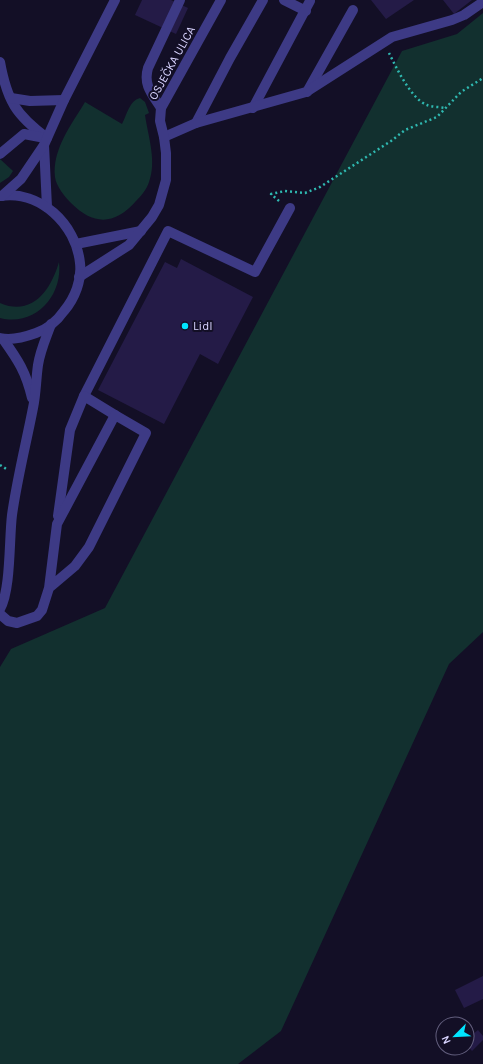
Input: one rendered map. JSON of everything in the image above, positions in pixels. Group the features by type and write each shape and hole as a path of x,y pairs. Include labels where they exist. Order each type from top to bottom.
{"street":[{"path":"1,196 21,179 46,142 64,100 115,0"},
{"path":"161,108 148,88 146,77 148,68 180,0"},
{"name":"OSJEČKA ULICA","path":"79,277 129,245 159,205 164,191 167,170 164,137 160,121 161,108 221,0"},
{"path":"196,123 230,58 263,0"},
{"path":"284,0 306,11"},
{"path":"253,108 310,1"},
{"path":"164,137 196,123 306,92 356,61 383,42 406,33 452,20 464,15 483,2"},
{"path":"306,92 353,10"},
{"path":"0,62 5,86 11,98 12,104 21,117 46,142 47,207"},
{"path":"11,98 30,101 64,100"},
{"path":"0,154 24,134 46,142"},
{"path":"1,196 18,196 33,200 47,207 64,223 76,244 80,264 78,284 71,303 59,319 42,331 23,338 2,339"},
{"path":"0,614 8,621 17,624 37,616 42,610 49,588 70,430 84,396 168,231 255,272 290,208"},
{"path":"76,244 141,231"},
{"path":"0,609 7,583 12,517 34,406 38,364 42,346 51,324"},
{"path":"2,339 20,364 28,380 34,406"},
{"path":"49,588 75,566 89,547 146,433 84,396"},
{"path":"57,524 115,415"}],"path":[{"path":"383,42 397,70 414,95 426,105 446,108"},
{"path":"290,208 274,198 271,194 285,191 305,193 320,187 379,150 405,130 437,118 461,92 483,78"},
{"path":"0,465 8,471"}],"green space":[{"path":"483,13 483,632 449,664 281,1031 238,1064 0,1064 0,667 11,649 105,608 402,51 457,34"},
{"path":"140,98 145,102 149,113 145,115 152,157 151,174 148,185 138,199 120,215 104,220 95,219 79,210 69,201 57,184 55,167 60,147 69,128 85,102 122,124 133,102"},
{"path":"0,159 13,171 9,177 0,183"},
{"path":"59,262 59,275 56,286 51,297 44,306 25,318 13,320 0,318 0,303 11,306 22,306 31,304 38,298 51,282"}],"building":[{"path":"142,0 171,0 188,8 176,34 135,15"},
{"path":"371,0 414,0 386,19"},
{"path":"443,0 472,0 454,14"},
{"name":"Lidl","path":"181,259 253,297 218,364 200,354 164,424 98,390 165,262 177,268"},
{"path":"483,976 483,999 464,1008 455,990"},
{"path":"478,1030 483,1036 483,1040 475,1048 475,1032"}],"place":[{"name":"Lidl","path":"185,326"}]}
